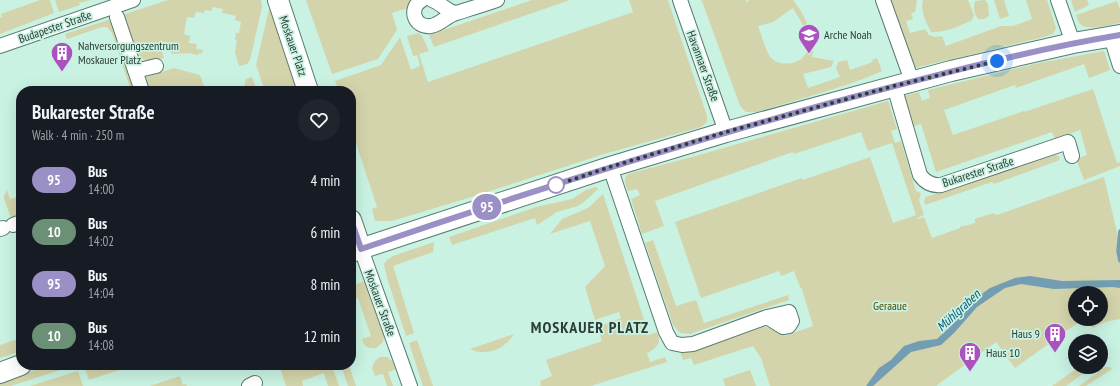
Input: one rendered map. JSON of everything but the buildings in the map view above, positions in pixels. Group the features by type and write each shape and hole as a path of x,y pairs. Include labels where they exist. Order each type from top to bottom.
{"street":[{"name":"Budapester Straße","path":"0,46 134,0"},
{"name":"Moskauer Platz","path":"278,0 306,86"},
{"path":"422,0 416,6 414,12 418,23 423,26 434,25 442,22 455,13 497,0"},
{"path":"432,0 449,12 455,13"},
{"name":"Havannaer Straße","path":"680,0 726,132"},
{"path":"884,0 903,84"},
{"path":"1058,0 1073,44"},
{"path":"117,17 140,86"},
{"path":"356,251 610,167 726,132 903,84 1073,44 1116,36 1120,66"},
{"path":"135,71 156,66"},
{"name":"Bukarester Straße","path":"903,84 920,175 923,180 935,186 1068,142 1072,156"},
{"path":"610,167 666,332 672,343 682,346 693,344 768,317"},
{"name":"Moskauer Straße","path":"356,251 410,386"},
{"path":"0,373 16,367"}],"green space":[{"path":"40,0 50,0 54,13 0,34 1,14"},
{"path":"55,0 91,0 79,3 80,5 59,12"},
{"path":"168,0 261,0 262,7 250,60 247,64 239,66 235,52 237,41 235,40 236,33 239,33 241,22 235,20 236,16 222,13 223,9 212,7 212,11 205,10 204,13 196,12 194,18 187,17 184,34 190,36 189,43 197,44 196,49 203,50 202,54 172,54 167,43 160,46 164,58 153,61 137,58 122,15"},
{"path":"306,0 412,0 408,8 392,13 397,30 378,59 332,74"},
{"path":"532,0 570,0 434,47 429,35"},
{"path":"629,0 668,0 707,116 707,122 701,127 604,154 392,221 375,221 372,209 377,207 356,143 356,86 337,86 335,81 381,65 400,37 411,70 420,66 417,55 413,56 407,36 418,33 422,36 429,51 419,54 428,82 633,12"},
{"path":"700,0 746,0 747,3 749,0 793,0 803,15 812,38 812,57 834,61 831,67 803,74 808,88 840,77 836,68 838,62 847,60 850,70 873,62 872,60 877,58 882,71 851,83 757,112 746,112 740,106 702,1","holes":["793,8 802,23 806,34 808,45 807,51 800,60 795,62 789,64 777,62 769,55 758,26 773,22"]},
{"path":"890,0 917,0 915,12 911,13 913,19 906,21 910,33 925,29 929,35 935,37 942,36 946,46 1001,26 1013,26 1032,19 1026,0 1047,0 1056,28 1053,34 1040,38 914,68"},
{"path":"923,0 968,0 974,15 972,20 957,27 931,32 925,20 922,8"},
{"path":"985,0 988,4 989,16 984,19 978,19 974,10 975,1"},
{"path":"994,0 1004,0 1009,16 1000,19"},
{"path":"1071,0 1087,0 1089,5 1075,12"},
{"path":"1117,1 1120,9 1120,23 1088,27 1079,23 1076,15"},
{"path":"270,5 296,86 263,86 256,65"},
{"path":"111,19 134,86 129,86 112,33 107,27 102,27 67,39 65,34"},
{"path":"1104,51 1110,70 1089,78 1084,64 1016,88 1015,85 944,110 953,135 1093,89 1117,163 1120,162 1120,166 1084,180 1076,159 1087,155 1080,130 1055,139 1052,132 936,172 921,124 911,127 903,96 919,92 922,101 930,98 928,90 1039,63"},
{"path":"174,68 200,75 204,86 146,86 144,78"},
{"path":"252,77 255,86 244,86 246,79"},
{"name":"Geraaue","path":"888,101 897,129 891,131 895,143 901,141 916,191 921,193 919,200 924,215 917,218 924,217 932,238 960,228 961,226 975,223 975,219 993,213 997,215 1104,177 1120,245 1120,319 1108,321 1108,286 1068,286 1068,326 1073,326 1015,368 996,342 936,386 770,386 761,358 753,346 694,365 691,358 683,360 680,352 761,326 783,332 785,336 813,326 802,289 794,271 781,276 779,271 701,298 675,222 802,178 803,180 870,157 893,223 916,215 892,143 868,151 861,132 794,154 793,152 787,154 655,201 664,226 642,234 631,199 640,195 637,189 628,191 625,178 628,174"},
{"path":"1052,154 1059,156 1060,160 994,184 992,182 925,205 924,201 926,197"},
{"path":"596,187 598,189 578,206 557,212 537,225 535,218 452,245 449,237 536,207 572,199 586,190"},
{"path":"7,190 10,199 16,197 16,216 11,218 4,196"},
{"path":"603,194 649,335 657,332 659,339 658,345 647,353 650,362 665,357 667,362 591,386 538,386 541,385 540,381 552,376 546,360 602,341 598,327 621,318 619,312 595,320 585,287 605,266 590,221 550,234 562,219 588,208"},
{"path":"653,240 676,306 696,300 704,323 788,295 789,300 690,334 680,333 673,325 645,243"},
{"path":"434,242 433,252 393,266 414,333 406,336 387,278 384,264 393,256"},
{"path":"365,281 384,336 383,342 376,348 369,348 365,346 362,339 371,336 358,298 356,299 356,284"},
{"path":"514,334 506,344 495,350 483,352 470,349"},
{"path":"16,340 16,353 0,358 0,345"},
{"path":"417,340 433,386 423,386 409,343"},
{"path":"380,357 387,357 392,361 397,369 388,372 393,386 387,386 383,374 375,376 372,368 375,361"},
{"path":"1108,367 1112,369 1108,372"},
{"path":"35,370 60,370 11,386 0,386 0,382"},
{"path":"86,370 119,370 89,380"},
{"path":"281,370 334,370 339,386 328,386 324,373 302,381 303,386 286,386"},
{"path":"343,370 351,370 356,386 348,386"},
{"path":"750,370 756,386 725,386 723,379"},
{"path":"78,371 83,386 30,386"},
{"path":"1069,374 1082,374 1066,386 1052,386"},
{"path":"1095,374 1104,374 1086,386 1079,386"},
{"path":"180,376 183,385 186,384 187,386 150,386"}],"water":[{"path":"1030,276 1062,281 1120,280 1120,288 1108,286 1068,286 1068,289 1054,289 1021,284 1005,288 977,307 941,345 911,352 873,386 866,386 879,368 891,360 904,346 919,341 937,339 975,299 990,288 1015,278"}],"waterway":[{"path":"1120,231 1118,251 1120,261"}],"bus line":[{"name":"95","path":"356,234 361,249 610,167 726,132 951,71 1120,35"}],"place":[{"name":"Arche Noah","path":"809,54"},
{"name":"Nahversorgungszentrum Moskauer Platz","path":"62,72"},
{"name":"Haus 9","path":"1055,354"},
{"name":"Haus 10","path":"970,372"}],"district":[{"name":"MOSKAUER PLATZ","path":"590,327"}],"route":[{"path":"556,185 726,132 951,71 997,61"}],"water label":[{"name":"Mühlgraben","path":"958,310"}]}
